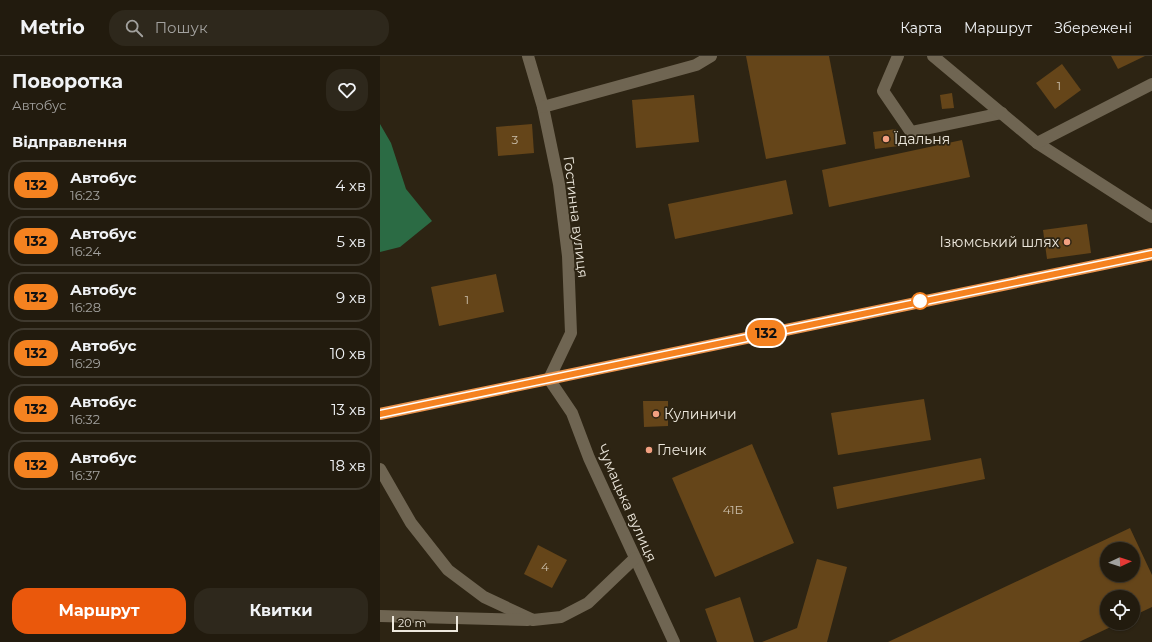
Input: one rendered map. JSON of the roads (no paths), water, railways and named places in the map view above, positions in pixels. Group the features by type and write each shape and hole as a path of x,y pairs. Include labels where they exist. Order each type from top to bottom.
{"highway":[{"path":"380,414 1152,254"}],"street":[{"name":"Гостинна вулиця","path":"528,56 543,107 559,184 568,256 571,332 549,379"},
{"path":"543,107 696,65 711,56"},
{"path":"898,56 883,91 911,132 1002,113"},
{"path":"933,56 1037,143 1152,218"},
{"path":"1037,143 1152,84"},
{"name":"Чумацька вулиця","path":"549,379 572,413 589,458 674,642"},
{"path":"380,469 410,523 448,570 484,597 533,620"},
{"path":"380,616 533,620 561,617 588,603 635,558"},
{"path":"663,642 665,621"}],"place":[{"name":"Їдальня","path":"886,139"},
{"name":"Ізюмський шлях","path":"1067,242"},
{"name":"Кулиничи","path":"656,414"},
{"name":"Глечик","path":"649,450"}]}
